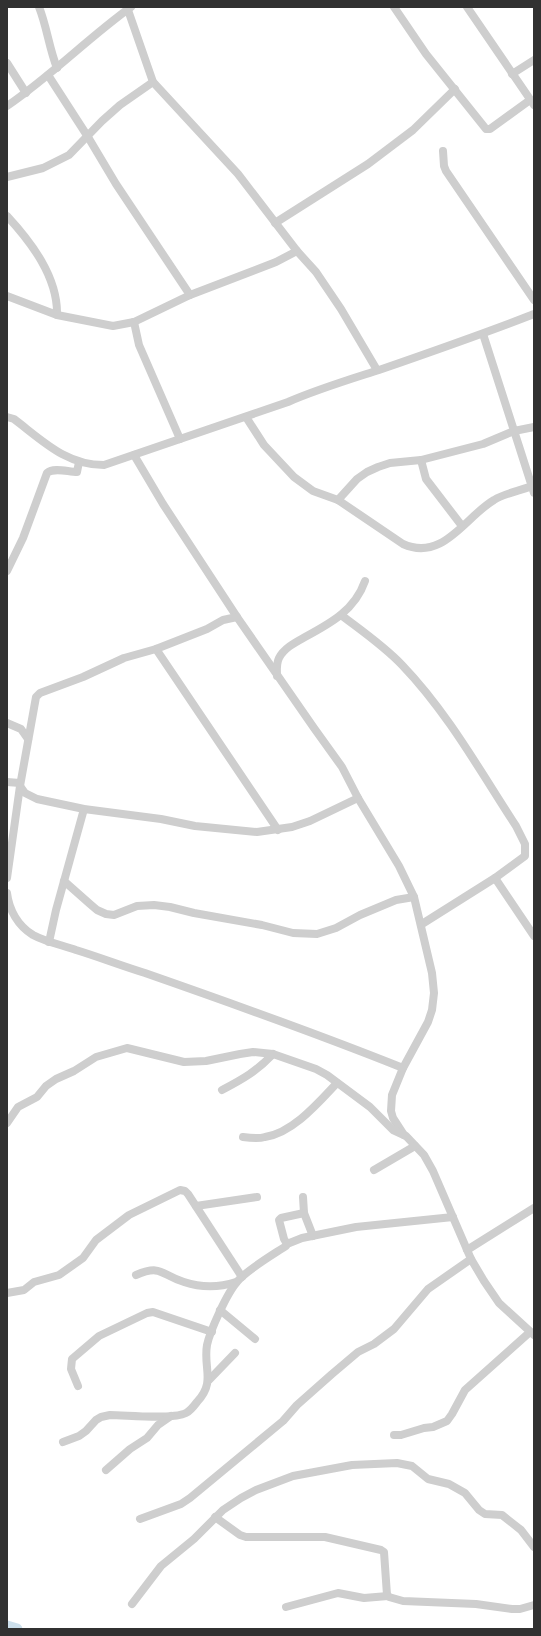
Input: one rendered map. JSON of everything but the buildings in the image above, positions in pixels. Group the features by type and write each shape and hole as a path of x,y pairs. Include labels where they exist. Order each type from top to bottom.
{"street":[{"path":"39,7 45,22 52,54 57,68"},
{"path":"394,7 426,54 486,129 490,129 532,102 467,7"},
{"path":"7,106 26,93 106,26 130,8 153,82 238,174 275,224 316,272 341,309 377,370"},
{"path":"512,74 534,60"},
{"path":"7,63 26,93"},
{"path":"48,75 116,184 190,296"},
{"path":"7,177 43,168 59,161 73,152 102,121 120,105 153,82"},
{"path":"275,224 368,164 413,130 455,89"},
{"path":"443,151 444,166 446,170 534,300"},
{"path":"7,216 19,230 45,268 57,301 57,315"},
{"path":"7,296 57,315 109,326 134,322 190,296 271,264 297,250"},
{"path":"7,417 14,419 59,454 91,465 104,465 288,402 316,389 483,334 534,314"},
{"path":"134,322 140,345 180,439"},
{"path":"246,417 264,445 294,477 313,491 338,500 403,544 424,549 440,545 493,500 533,489 483,334"},
{"path":"338,500 357,479 367,472 390,463 421,460 483,444 514,431 534,427"},
{"path":"134,455 163,504 237,617 342,767 358,798 393,855 414,897 422,924 432,973 434,993 432,1010 422,1034 403,1068 392,1096 390,1106 393,1118 404,1135 424,1155 433,1171 471,1259 500,1303 532,1334 465,1390 447,1421 433,1427 424,1428 401,1435 394,1435"},
{"path":"421,460 426,478 462,526"},
{"path":"7,571 23,538 47,473 54,470 77,472 79,462"},
{"path":"277,676 277,662 282,654 293,644 341,615 357,600 365,581"},
{"path":"341,615 386,650 421,687 447,718 516,826 523,840 525,856 495,878 422,924"},
{"path":"7,878 20,784 34,700 38,695 83,677 124,658 156,649 207,629 223,620 237,617"},
{"path":"156,649 278,830"},
{"path":"7,723 21,730 28,739"},
{"path":"7,782 20,784"},
{"path":"20,784 25,793 37,799 84,809 162,819 195,826 257,832 278,830 310,821 358,798"},
{"path":"49,942 84,809"},
{"path":"495,878 534,936"},
{"path":"64,881 97,910 106,914 114,915 137,906 154,905 262,925 293,933 317,934 336,928 360,915 396,900 414,897"},
{"path":"7,893 11,911 23,926 33,934 49,942 144,973 352,1048 403,1068"},
{"path":"7,1123 18,1107 37,1097 46,1086 56,1079 74,1071 96,1057 127,1048 184,1062 206,1061 246,1053 273,1054 316,1068 370,1107 393,1130 404,1135"},
{"path":"222,1090 244,1079 259,1069 273,1054"},
{"path":"243,1137 259,1138 276,1134 303,1118 337,1083"},
{"path":"374,1170 415,1146"},
{"path":"7,1293 24,1290 34,1282 59,1275 83,1258 96,1240 123,1220 160,1199 180,1190 185,1191 196,1206 239,1279"},
{"path":"303,1197 304,1213 313,1236"},
{"path":"196,1206 257,1198"},
{"path":"467,1250 534,1208"},
{"path":"287,1244 279,1220 281,1218 304,1213"},
{"path":"136,1275 147,1271 157,1270 182,1282 211,1287 222,1286 239,1279 287,1244 302,1238 356,1227 453,1217"},
{"path":"140,1519 181,1504 190,1498 283,1421 297,1405 358,1352 374,1344 394,1329 428,1289 471,1259"},
{"path":"209,1380 207,1347 220,1310 239,1279"},
{"path":"220,1310 255,1339"},
{"path":"78,1386 71,1369 72,1359 99,1336 147,1313 153,1312 212,1332"},
{"path":"63,1442 79,1436 101,1417 110,1415 171,1416 186,1413 204,1392 209,1380 235,1353"},
{"path":"106,1470 130,1449 147,1438 158,1425 171,1416"},
{"path":"132,1604 161,1566 194,1539 215,1517 241,1498 256,1490 293,1476 352,1464 397,1463 412,1466 428,1479 449,1484 465,1493 479,1510 486,1514 502,1515 521,1530 534,1547"},
{"path":"215,1517 240,1535 246,1537 325,1537 382,1550 388,1596"},
{"path":"286,1607 338,1593 364,1598 388,1596 403,1601 476,1604 512,1609 520,1609 534,1605"}],"waterway":[{"path":"7,1626 17,1629"}]}
